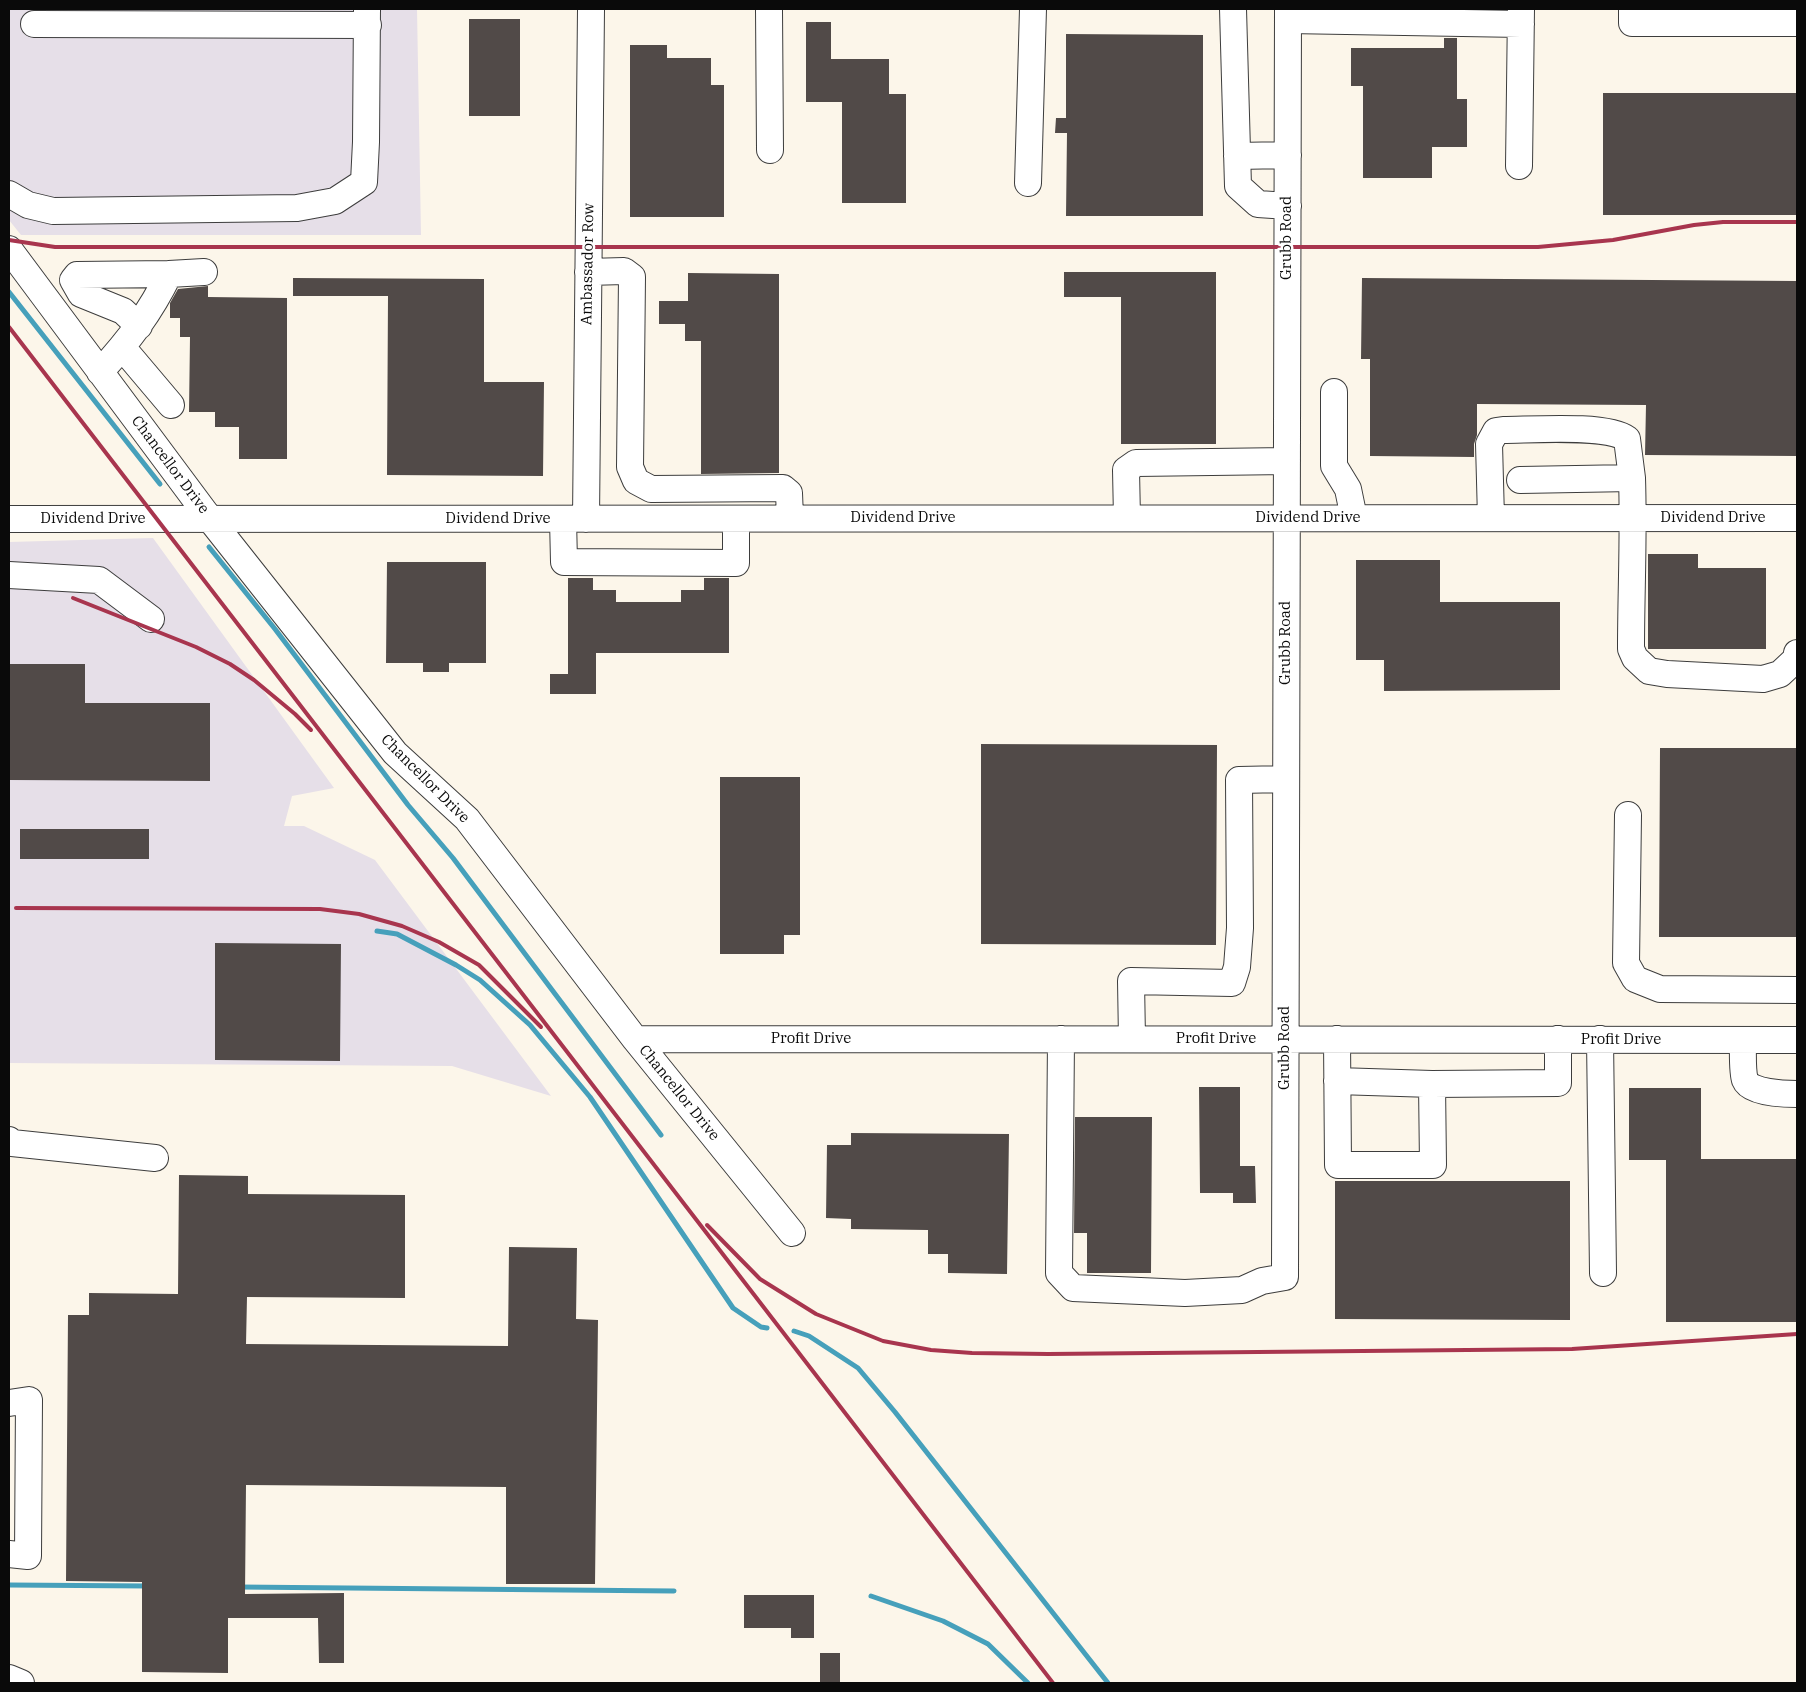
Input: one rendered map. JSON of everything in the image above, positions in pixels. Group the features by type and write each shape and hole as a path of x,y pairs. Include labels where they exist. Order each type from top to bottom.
{"street":[{"name":"Ambassador Row","path":"591,9 587,423 574,519 564,562 736,563 736,519"},
{"path":"769,9 770,150"},
{"path":"1028,183 1033,9"},
{"path":"1233,9 1238,186 1258,204 1288,206"},
{"path":"1632,9 1632,23 1797,23"},
{"path":"1288,14 1521,16 1519,166"},
{"name":"Grubb Road","path":"1061,1039 1059,1273 1073,1288 1186,1294 1242,1290 1262,1282 1284,1278 1288,14"},
{"path":"9,194 28,205 53,211 297,208 335,201 364,182 367,17 34,24"},
{"path":"1237,156 1288,155"},
{"name":"Chancellor Drive","path":"9,250 210,519 394,753 467,819 635,1039 792,1233"},
{"path":"588,272 624,271 632,277 630,467 636,481 651,489 783,488 789,493 790,518"},
{"path":"139,326 123,311 81,294 73,280 77,275 204,272"},
{"path":"100,372 139,326 157,298 169,274"},
{"path":"122,347 171,405"},
{"path":"1334,392 1334,466 1348,489 1354,518"},
{"path":"587,423 630,424"},
{"path":"1491,518 1489,444 1496,431 1602,430 1621,434 1627,439 1632,478 1634,518 1631,571 1631,648 1635,658 1649,671 1668,674 1763,679 1780,674 1796,659 1797,653"},
{"path":"1127,518 1126,470 1136,463 1287,461"},
{"path":"1520,480 1632,478"},
{"path":"651,489 652,519"},
{"name":"Dividend Drive","path":"9,519 1797,518"},
{"path":"9,575 99,580 151,619"},
{"path":"1132,1039 1131,981 1232,983 1238,967 1240,928 1240,780 1286,779"},
{"path":"1628,815 1626,963 1636,979 1660,989 1797,990"},
{"name":"Profit Drive","path":"635,1039 1797,1040"},
{"path":"1337,1039 1338,1165 1433,1166 1432,1084"},
{"path":"1337,1081 1432,1084 1558,1084 1558,1040"},
{"path":"1600,1040 1603,1273"},
{"path":"1743,1040 1744,1079 1748,1085 1756,1090 1797,1094"},
{"path":"9,1140 12,1143 155,1158"},
{"path":"9,1403 29,1400 28,1556 9,1554"},
{"path":"9,1678 21,1683"}],"shaded area":[{"path":"9,9 417,9 421,235 21,235 9,220"},
{"path":"153,538 334,788 292,796 284,826 304,826 375,860 551,1096 452,1066 9,1063 9,542"}],"building":[{"path":"469,19 520,19 520,116 469,116"},
{"path":"806,22 831,22 831,59 889,59 889,94 906,94 906,203 842,203 842,102 806,102"},
{"path":"1066,34 1203,35 1203,216 1066,216 1067,133 1055,133 1056,118 1066,118"},
{"path":"1444,38 1457,38 1457,99 1467,99 1467,147 1432,147 1432,178 1363,178 1363,86 1351,86 1351,48 1444,48"},
{"path":"630,45 667,45 667,58 711,58 711,85 724,85 724,217 630,217"},
{"path":"1603,93 1797,93 1797,215 1603,215"},
{"path":"1064,272 1216,272 1216,444 1121,444 1121,297 1064,297"},
{"path":"688,273 779,274 779,473 701,474 701,341 685,341 685,324 659,324 659,301 688,301"},
{"path":"293,278 484,279 484,382 544,382 543,476 387,475 388,296 293,296"},
{"path":"1362,278 1797,281 1797,456 1645,455 1646,405 1477,404 1477,435 1474,444 1474,457 1370,456 1370,359 1361,359"},
{"path":"208,286 208,297 287,298 287,459 239,459 239,427 215,427 215,412 189,412 190,337 180,337 180,318 170,318 170,303 178,289"},
{"path":"1648,554 1698,554 1698,568 1766,568 1766,649 1648,649"},
{"path":"1356,560 1440,560 1440,602 1560,602 1560,690 1384,691 1384,660 1356,660"},
{"path":"387,562 486,562 486,663 449,663 449,672 423,672 423,663 386,663"},
{"path":"568,578 593,578 593,590 616,590 616,602 681,602 681,590 704,590 704,578 729,578 729,653 596,653 596,694 550,694 550,674 568,674"},
{"path":"9,664 85,664 85,703 210,703 210,781 9,780"},
{"path":"981,744 1217,745 1216,945 981,944"},
{"path":"1660,748 1797,748 1797,937 1659,937"},
{"path":"720,777 800,777 800,935 784,935 784,954 720,954"},
{"path":"20,829 149,829 149,859 20,859"},
{"path":"215,943 341,944 340,1061 215,1060"},
{"path":"1199,1087 1240,1087 1240,1166 1255,1166 1256,1203 1233,1203 1233,1193 1200,1193"},
{"path":"1629,1088 1701,1088 1701,1159 1797,1159 1797,1322 1666,1322 1666,1160 1629,1160"},
{"path":"1075,1117 1152,1117 1151,1273 1087,1273 1087,1233 1074,1233"},
{"path":"851,1133 1009,1134 1007,1274 948,1273 948,1254 928,1254 928,1230 851,1229 851,1219 826,1218 827,1145 851,1145"},
{"path":"179,1175 248,1176 248,1194 405,1195 405,1298 247,1297 246,1344 508,1346 509,1247 577,1248 576,1319 598,1320 595,1584 506,1584 506,1487 246,1485 245,1594 344,1593 344,1663 319,1663 318,1618 228,1618 228,1673 142,1672 142,1582 66,1581 68,1315 89,1315 89,1293 178,1294"},
{"path":"1335,1181 1570,1181 1570,1320 1335,1319"},
{"path":"744,1595 814,1595 814,1638 791,1638 791,1628 744,1628"},
{"path":"820,1653 840,1653 840,1683 820,1683"}],"waterway":[{"path":"9,292 160,484"},
{"path":"209,547 275,629 408,805 453,858 661,1135"},
{"path":"377,931 397,934 456,965 480,980 530,1025 590,1097 733,1308 761,1327 767,1328"},
{"path":"794,1331 809,1336 858,1368 895,1412 1108,1683"},
{"path":"9,1585 148,1586"},
{"path":"239,1587 674,1591"},
{"path":"871,1596 943,1621 988,1644 1028,1683"}],"railway":[{"path":"9,240 55,247 1538,247 1613,240 1694,225 1723,222 1797,222"},
{"path":"9,327 1053,1683"},
{"path":"73,598 196,647 230,664 254,680 311,730"},
{"path":"16,908 320,909 359,914 402,926 439,942 479,965 541,1027"},
{"path":"707,1225 760,1279 816,1314 883,1341 931,1350 972,1353 1048,1354 1572,1349 1797,1334"}]}
